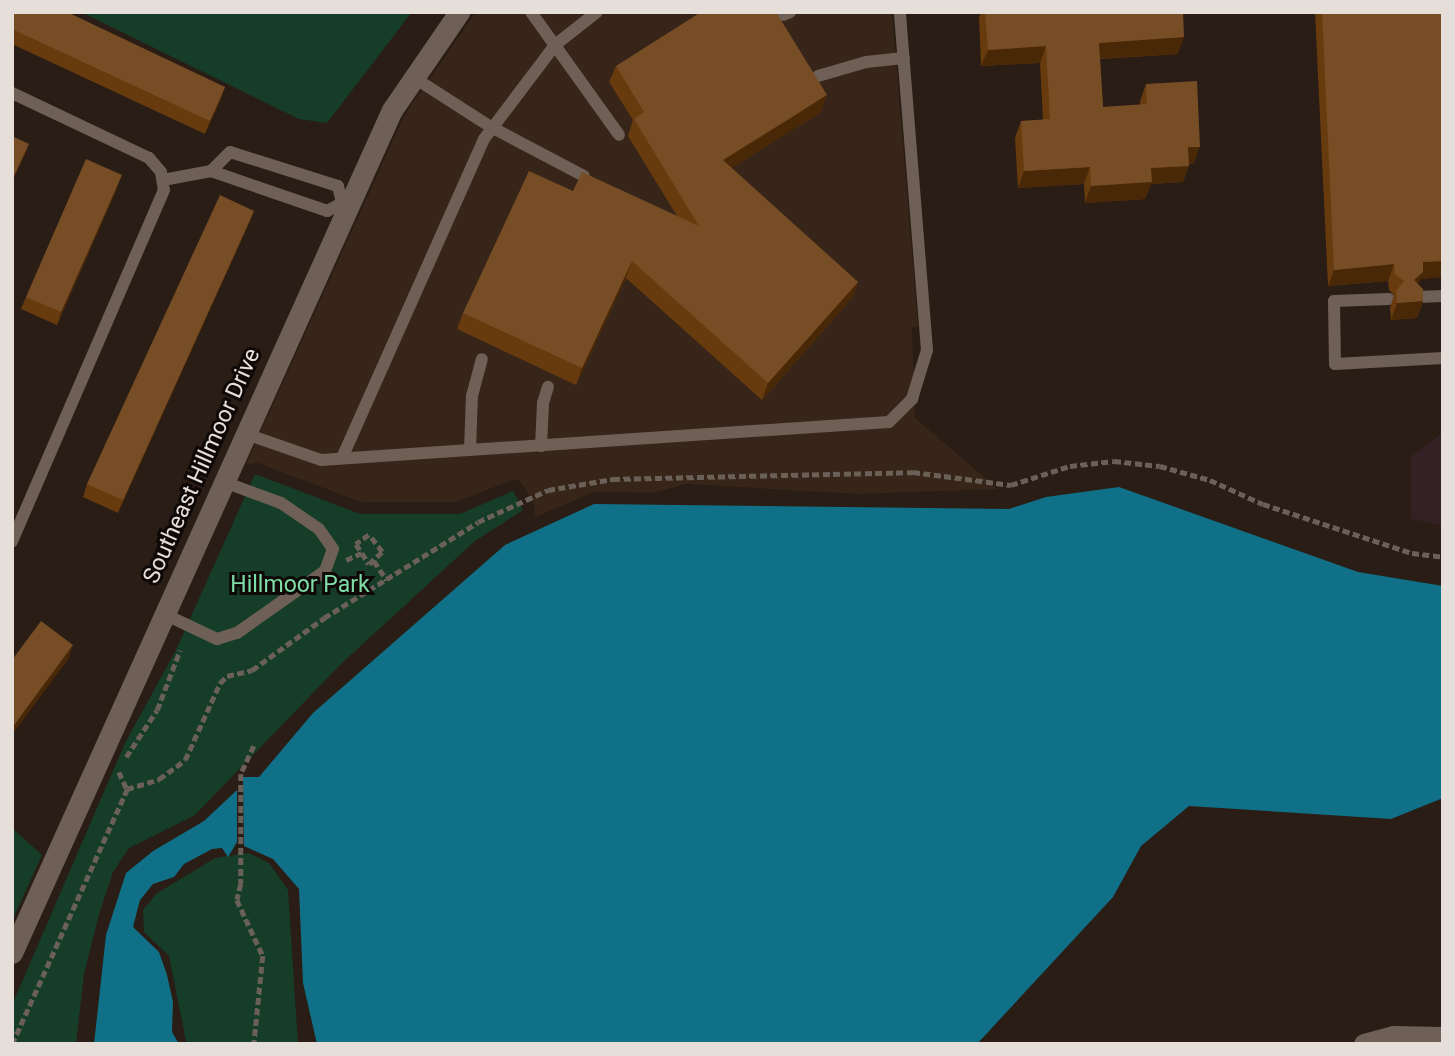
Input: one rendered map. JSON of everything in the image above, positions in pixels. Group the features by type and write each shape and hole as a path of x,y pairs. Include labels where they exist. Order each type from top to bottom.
{"street":[{"name":"Southeast Hillmoor Drive","path":"12,953 246,434 346,204 392,110 459,12"},
{"path":"1364,1044 1393,1036 1443,1037"}],"lane":[{"path":"531,12 619,135"},
{"path":"342,458 491,127 555,46 597,12"},
{"path":"246,434 321,460 888,422 912,399 928,351 900,12"},
{"path":"818,76 866,62 904,58"},
{"path":"413,77 491,127 584,176"},
{"path":"12,93 140,152 155,164 163,180 163,197 12,542"},
{"path":"163,180 211,171 327,211 346,204 338,186 230,152 211,171"},
{"path":"1417,297 1443,296"},
{"path":"1389,299 1334,301 1335,364 1443,358"},
{"path":"470,450 472,396 482,359"},
{"path":"541,446 542,403 548,387"},
{"path":"164,614 217,639 237,633 325,571 333,549 302,514 224,482"}],"path":[{"path":"12,1044 127,789 159,779 185,760 214,691 227,676 252,670 367,592 478,522 548,490 576,483 913,472 1011,485 1070,466 1114,461 1160,466 1198,477 1275,508 1412,553 1443,557"},
{"path":"369,535 382,552 369,564 362,553 356,544 369,535"},
{"path":"328,562 351,559 362,553"},
{"path":"374,561 387,580"},
{"path":"355,587 367,592"},
{"path":"127,789 118,774 157,710 180,650"},
{"path":"254,746 241,777 242,858 237,900 263,956 254,1044"}],"shaded area":[{"path":"476,12 892,12 918,327 912,328 915,418 998,489 859,494 686,484 653,493 594,492 534,518 535,506 522,483 515,479 456,502 361,502 258,463 246,464 404,116"},
{"path":"1443,432 1443,525 1411,519 1411,457"}],"green space":[{"path":"81,12 412,12 327,123 299,119"},
{"name":"Hillmoor Park","path":"255,474 360,514 460,514 513,491 523,510 475,541 341,664 195,815 129,848 113,872 100,911 84,974 76,1044 12,1044 12,1005 125,743 176,650"},
{"path":"12,828 42,855 12,921"},
{"path":"249,853 269,863 288,890 298,1044 191,1044 186,1041 169,956 144,932 143,910 156,894 215,858"}],"water":[{"path":"1119,487 1358,572 1443,586 1443,798 1391,819 1189,806 1141,846 1113,897 977,1044 317,1044 303,983 299,889 273,859 244,846 243,777 259,777 313,713 505,545 594,504 1009,509 1046,497"},
{"path":"237,790 237,842 228,857 222,848 212,849 184,864 174,877 153,884 140,900 133,927 159,952 173,1002 172,1032 179,1044 94,1044 106,935 126,873 153,851 204,821"}],"building":[{"path":"12,12 67,12 225,87 210,121 12,29"},
{"path":"701,12 776,12 827,95 723,160 858,282 768,383 632,261 582,368 463,313 529,171 573,191 582,172 699,226 634,119 644,112 616,66"},
{"path":"985,12 1183,12 1184,37 1099,43 1103,107 1147,104 1146,84 1197,81 1200,147 1188,147 1189,166 1151,168 1152,182 1091,186 1090,167 1024,171 1021,121 1050,119 1046,46 988,50"},
{"path":"1322,12 1443,12 1443,261 1423,262 1423,272 1414,280 1423,289 1423,301 1397,303 1396,291 1404,281 1395,274 1394,264 1334,270"},
{"path":"12,136 29,144 13,178 12,178"},
{"path":"86,159 122,175 61,312 26,297"},
{"path":"220,195 254,211 123,500 87,484"},
{"path":"41,621 73,645 12,728 12,660"}]}
